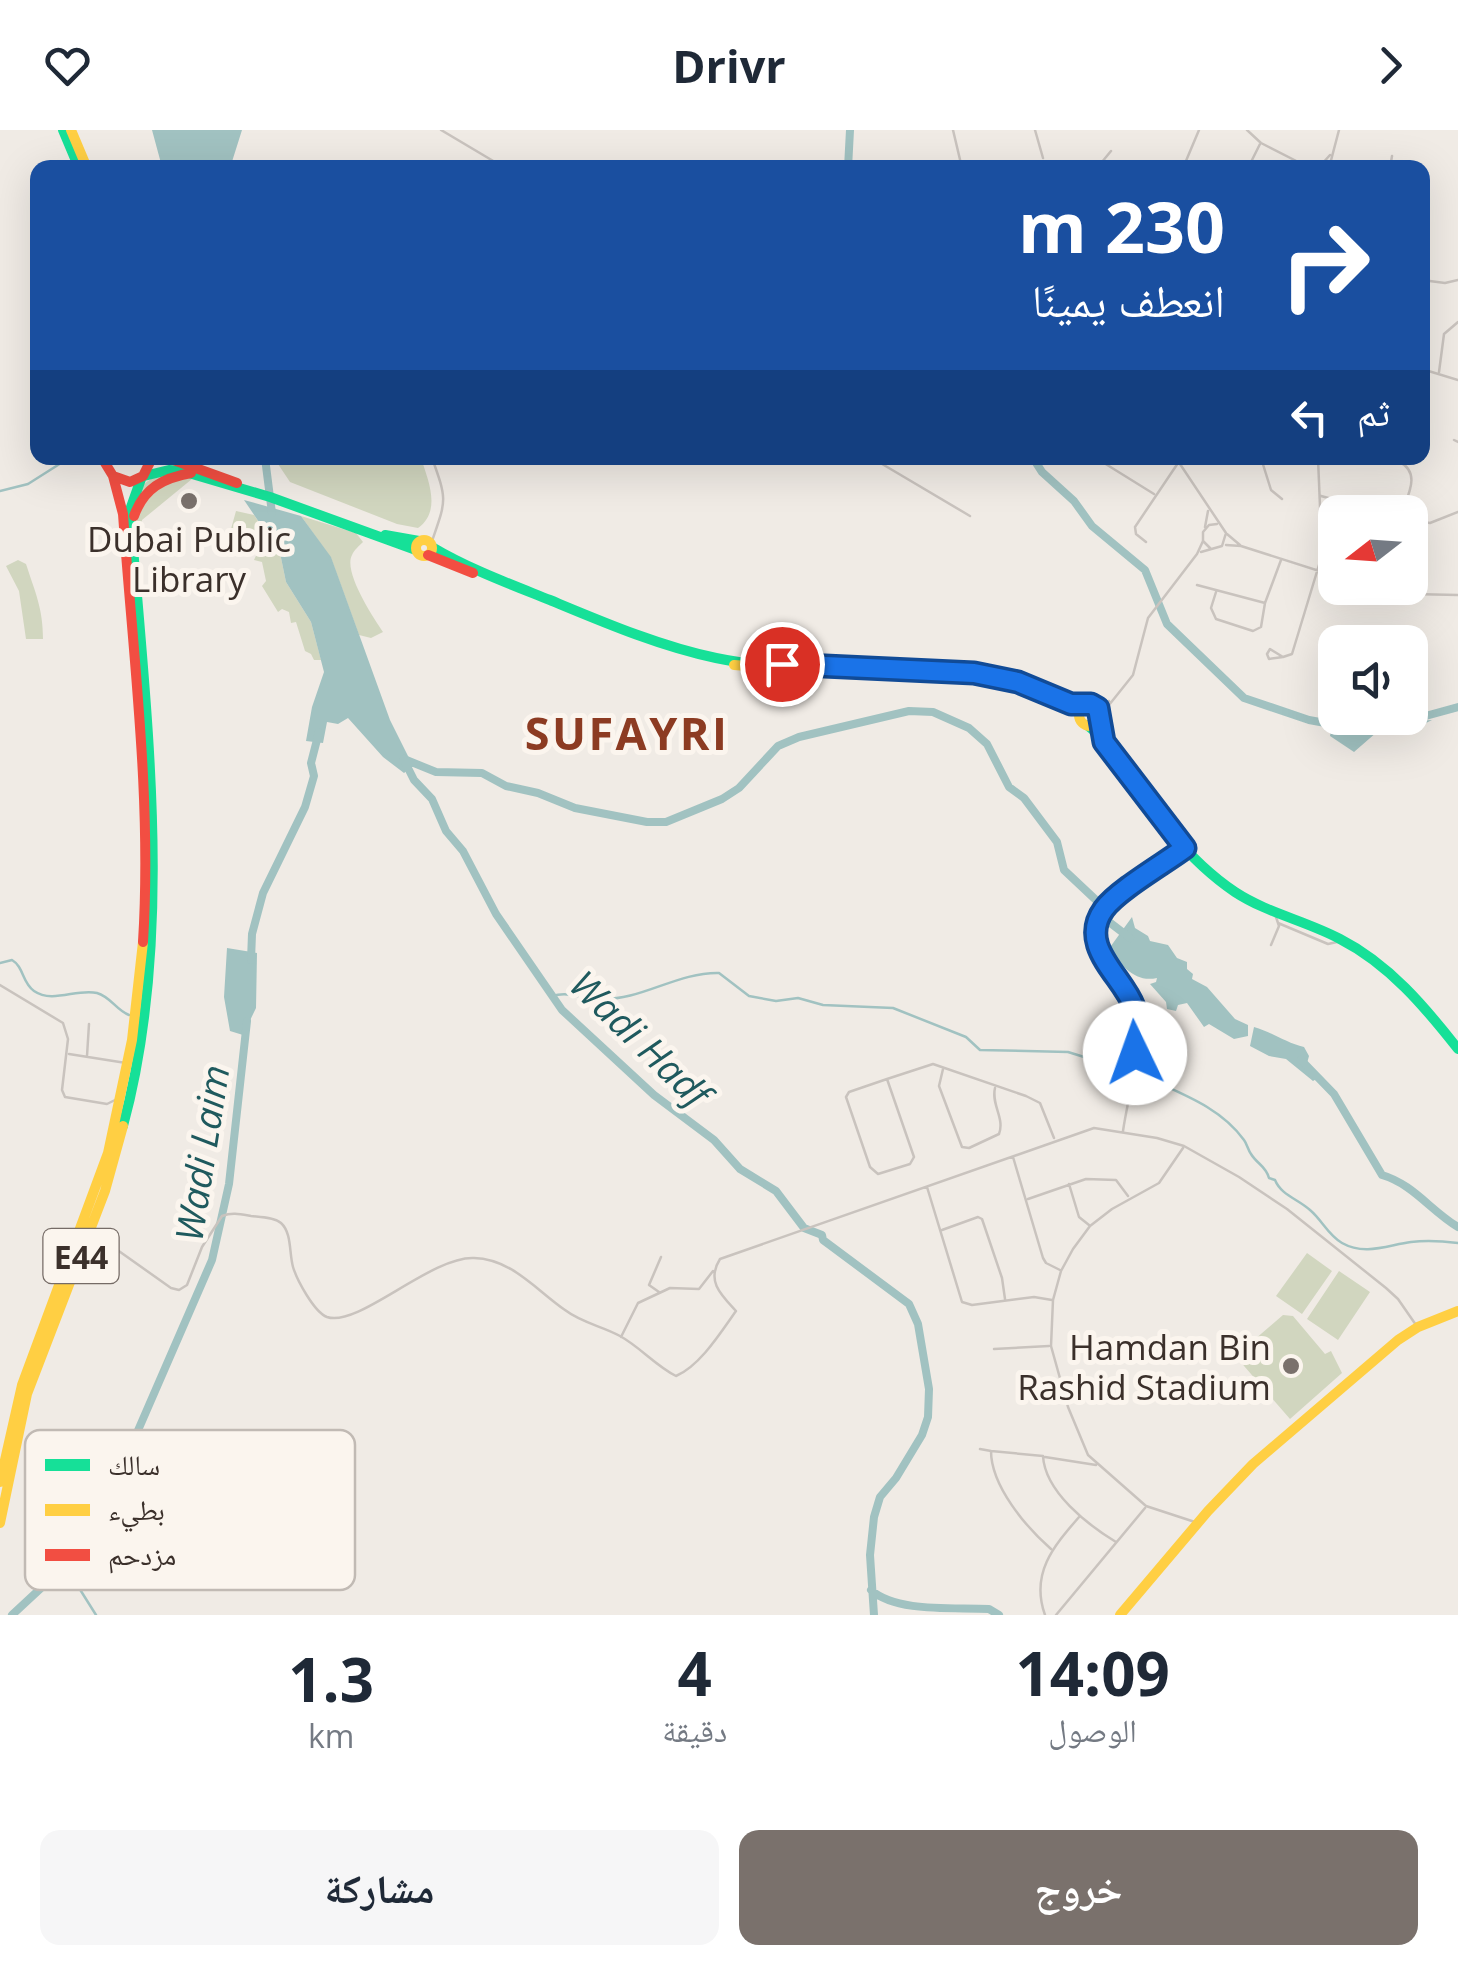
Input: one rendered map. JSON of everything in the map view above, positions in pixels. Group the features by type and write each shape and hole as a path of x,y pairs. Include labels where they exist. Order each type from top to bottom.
{"main road":[{"path":"63,130 76,160"},
{"path":"72,130 84,160"},
{"path":"107,465 114,476 130,482 169,470 270,496 424,546 616,627 717,658 828,668 922,668 1008,679 1091,712 1104,742"},
{"path":"142,478 148,465"},
{"path":"180,465 251,490"},
{"path":"133,534 135,511 146,492 164,478 191,473"},
{"name":"E44","path":"0,1482 25,1376 84,1227 117,1116 142,948 146,887 142,765 123,514 114,476"},
{"name":"E44","path":"0,1523 26,1394 91,1231 125,1118 141,1035 154,885 130,504 142,478"},
{"path":"1091,712 1087,726 1104,742 1183,847 1236,893 1341,940 1399,983 1458,1049"},
{"path":"142,948 143,972 148,973"},
{"path":"1120,1615 1254,1464 1362,1368 1416,1328 1458,1311"}],"street":[{"path":"441,130 493,160"},
{"path":"952,130 960,160"},
{"path":"1035,130 1043,158"},
{"path":"1186,160 1199,130"},
{"path":"1247,130 1261,143 1296,160"},
{"path":"1329,160 1338,130"},
{"path":"1252,160 1261,143"},
{"path":"1104,160 1111,152"},
{"path":"1324,160 1330,154"},
{"path":"1391,160 1392,156"},
{"path":"1430,281 1458,280"},
{"path":"1439,372 1444,334 1458,322"},
{"path":"1430,370 1458,380"},
{"path":"424,546 437,529 445,496 434,465"},
{"path":"884,465 970,516"},
{"path":"1107,465 1155,495"},
{"path":"1146,542 1136,534 1135,526 1174,465"},
{"path":"1180,465 1208,510 1241,546"},
{"path":"1263,465 1271,490 1282,499"},
{"path":"1318,465 1319,495"},
{"path":"1406,465 1412,476 1407,495"},
{"path":"1091,712 1111,700 1133,674 1145,626 1197,554 1208,510"},
{"path":"1428,521 1438,521 1458,512"},
{"path":"1205,528 1220,525"},
{"path":"424,546 437,529"},
{"path":"1222,546 1226,533"},
{"path":"1203,540 1212,548"},
{"path":"1197,554 1222,546 1241,546 1318,570 1292,654 1283,657"},
{"path":"1216,591 1211,608 1221,623 1257,631 1281,560"},
{"path":"1197,585 1264,604"},
{"path":"1428,594 1458,595"},
{"path":"1091,712 1111,700"},
{"path":"1123,1132 1137,1020 1123,986 1102,960 1096,930 1104,910 1183,847"},
{"path":"1271,946 1278,923 1273,911"},
{"path":"1278,923 1328,944 1341,940"},
{"path":"0,985 62,1023 68,1039 63,1095 107,1104 117,1116"},
{"path":"86,1057 89,1024"},
{"path":"67,1054 127,1063"},
{"path":"887,1078 914,1157 910,1164 878,1174 870,1168 846,1097 849,1092 887,1078 929,1064 1040,1103 1054,1140"},
{"path":"944,1068 939,1086 962,1146 969,1148 999,1134 1002,1128 993,1100 996,1085"},
{"path":"107,1104 121,1095"},
{"path":"621,1336 638,1303 672,1287 699,1289 720,1259 1087,1128 1184,1146 1288,1209 1386,1288 1416,1328"},
{"path":"1184,1146 1159,1183 1129,1198 1090,1226 1061,1271 1053,1300 1050,1346 1062,1391 1086,1450 1099,1466 1146,1506 1198,1523"},
{"path":"1013,1155 1046,1263 1061,1271"},
{"path":"1026,1200 1086,1179 1110,1178 1121,1184 1129,1198"},
{"path":"1070,1184 1080,1217 1090,1226"},
{"path":"927,1186 962,1302 1005,1302 1034,1296 1053,1300"},
{"path":"91,1231 179,1290 187,1285 202,1247 222,1216 233,1213 274,1219 287,1233 296,1273 315,1306 331,1318 378,1302 400,1286 447,1264 480,1258 516,1271 576,1318 621,1336 674,1376 684,1374 736,1311 716,1288 714,1269"},
{"path":"940,1230 982,1219 1002,1278 1005,1302"},
{"path":"660,1292 649,1285 661,1257"},
{"path":"994,1348 1050,1346"},
{"path":"980,1449 1099,1466"},
{"path":"1079,1461 1086,1450"},
{"path":"991,1451 993,1468 1007,1495 1052,1549"},
{"path":"1044,1456 1049,1476 1080,1516 1116,1542"},
{"path":"1056,1615 1146,1506"},
{"path":"1045,1615 1044,1568 1052,1549 1080,1516"}],"green space":[{"path":"279,465 423,465 431,495 430,513 418,528 397,524 290,482"},
{"path":"179,472 193,476 192,479 142,520 142,544 136,545 135,505 142,486 150,479"},
{"path":"236,511 254,515 280,553 286,582 311,622 321,660 314,660 305,651 296,622 291,623 289,612 278,612 262,586 266,581 262,562 254,560 260,547 249,531 231,529"},
{"path":"301,516 356,533 363,542 352,555 352,572 383,632 371,638 359,635 331,558"},
{"path":"18,560 26,564 35,592 43,639 26,639 19,591 6,566"},
{"path":"1307,1253 1332,1271 1302,1314 1276,1296"},
{"path":"1339,1271 1370,1292 1338,1340 1307,1319"},
{"name":"Hamdan Bin Rashid Stadium","path":"1283,1315 1293,1316 1325,1354 1331,1351 1342,1373 1290,1419 1238,1359 1240,1352"}],"water":[{"path":"152,130 242,130 233,160 160,160"},
{"path":"244,500 301,516 331,557 390,720 413,766 404,773 383,757 348,718 338,724 327,722 323,743 306,741 324,672 311,622 286,582 280,553"},
{"path":"1330,735 1374,735 1354,752"},
{"path":"1132,917 1135,928 1150,941 1168,945 1177,958 1187,962 1192,979 1207,987 1235,1019 1248,1025 1248,1036 1234,1039 1209,1024 1204,1027 1187,1003 1178,1005 1176,1011 1167,1009 1166,1002 1150,984 1157,978 1135,975 1108,950"},
{"path":"227,948 257,953 256,1008 243,1035 230,1031 224,997"},
{"path":"1254,1027 1304,1047 1309,1056 1306,1067 1318,1078 1313,1081 1286,1059 1250,1046"}],"waterway":[{"path":"848,160 850,130"},
{"path":"0,491 28,484 58,465"},
{"name":"Wadi Hadf","path":"266,465 272,513"},
{"path":"1038,465 1074,501 1092,526 1145,570 1167,624 1244,698 1318,722"},
{"path":"1428,715 1458,707"},
{"path":"404,759 436,772 482,773 506,786 538,793 575,808 666,822 722,799 739,788 778,746 799,737 909,711 933,712 969,728 987,744 1009,787 1024,798 1057,842 1064,870 1097,901 1096,912 1130,938"},
{"name":"Wadi Laim","path":"251,960 252,934 263,893 305,807 314,776 311,763 319,732"},
{"name":"Wadi Hadf","path":"405,762 414,780 432,799 446,831 463,851 496,914 562,1010 654,1095 714,1140 740,1169 776,1191 804,1228 822,1235 823,1240 909,1304 918,1324 929,1389 928,1417 922,1435 880,1497 874,1517 870,1555 874,1615"},
{"path":"0,963 12,960 30,988 41,995 97,993 129,1015"},
{"path":"552,996 615,998 688,977 719,973 749,996 893,1008 966,1037 980,1050 1068,1052 1126,1070"},
{"name":"Wadi Laim","path":"138,1430 212,1260 229,1184 247,1021"},
{"path":"1301,1060 1334,1094 1382,1175 1403,1185 1458,1227"},
{"path":"1139,1074 1222,1117 1244,1140 1269,1178 1310,1210 1342,1243 1368,1249 1417,1241 1458,1243"},
{"name":"Wadi Laim","path":"12,1615 39,1590"},
{"path":"80,1590 96,1615"},
{"path":"871,1590 911,1606 989,1609 999,1615"}],"traffic: fast":[{"path":"63,130 76,160"},
{"path":"144,476 182,471 270,497 416,550"},
{"path":"123,1126 139,1052 149,975 152,898 148,741 130,510 141,479"},
{"path":"385,535 419,541"},
{"path":"432,547 490,576 590,617 695,653 780,666 975,673 1084,706"},
{"path":"1087,725 1099,735 1177,840 1214,876 1247,899 1358,949 1419,1002 1458,1049"}],"traffic: slow":[{"path":"71,130 84,160"},
{"path":"424,540 432,548 424,556 416,548 424,540"},
{"path":"734,665 812,671"},
{"path":"1090,704 1098,707 1101,715 1098,723 1090,726 1082,723 1079,715 1082,707 1090,704"},
{"path":"0,1482 22,1385 108,1153 132,1040 143,942"},
{"path":"0,1523 27,1394 105,1191 123,1126"},
{"path":"1120,1615 1253,1464 1398,1340 1418,1327 1458,1311"}],"traffic: jam":[{"path":"106,465 113,476 130,482 143,476 148,465"},
{"path":"187,465 237,483"},
{"path":"134,516 143,498 156,486 191,473"},
{"path":"113,476 123,514 140,728 145,835 143,942"},
{"path":"428,555 473,573"}],"place":[{"name":"Dubai Public Library","path":"189,501"},
{"name":"Hamdan Bin Rashid Stadium","path":"1291,1366"}],"district":[{"name":"SUFAYRI","path":"627,732"}],"route":[{"path":"782,664 922,668 997,676 1071,704 1098,708 1104,742 1185,848 1104,910 1096,930 1102,960 1134,1007 1138,1034 1135,1053"}]}
